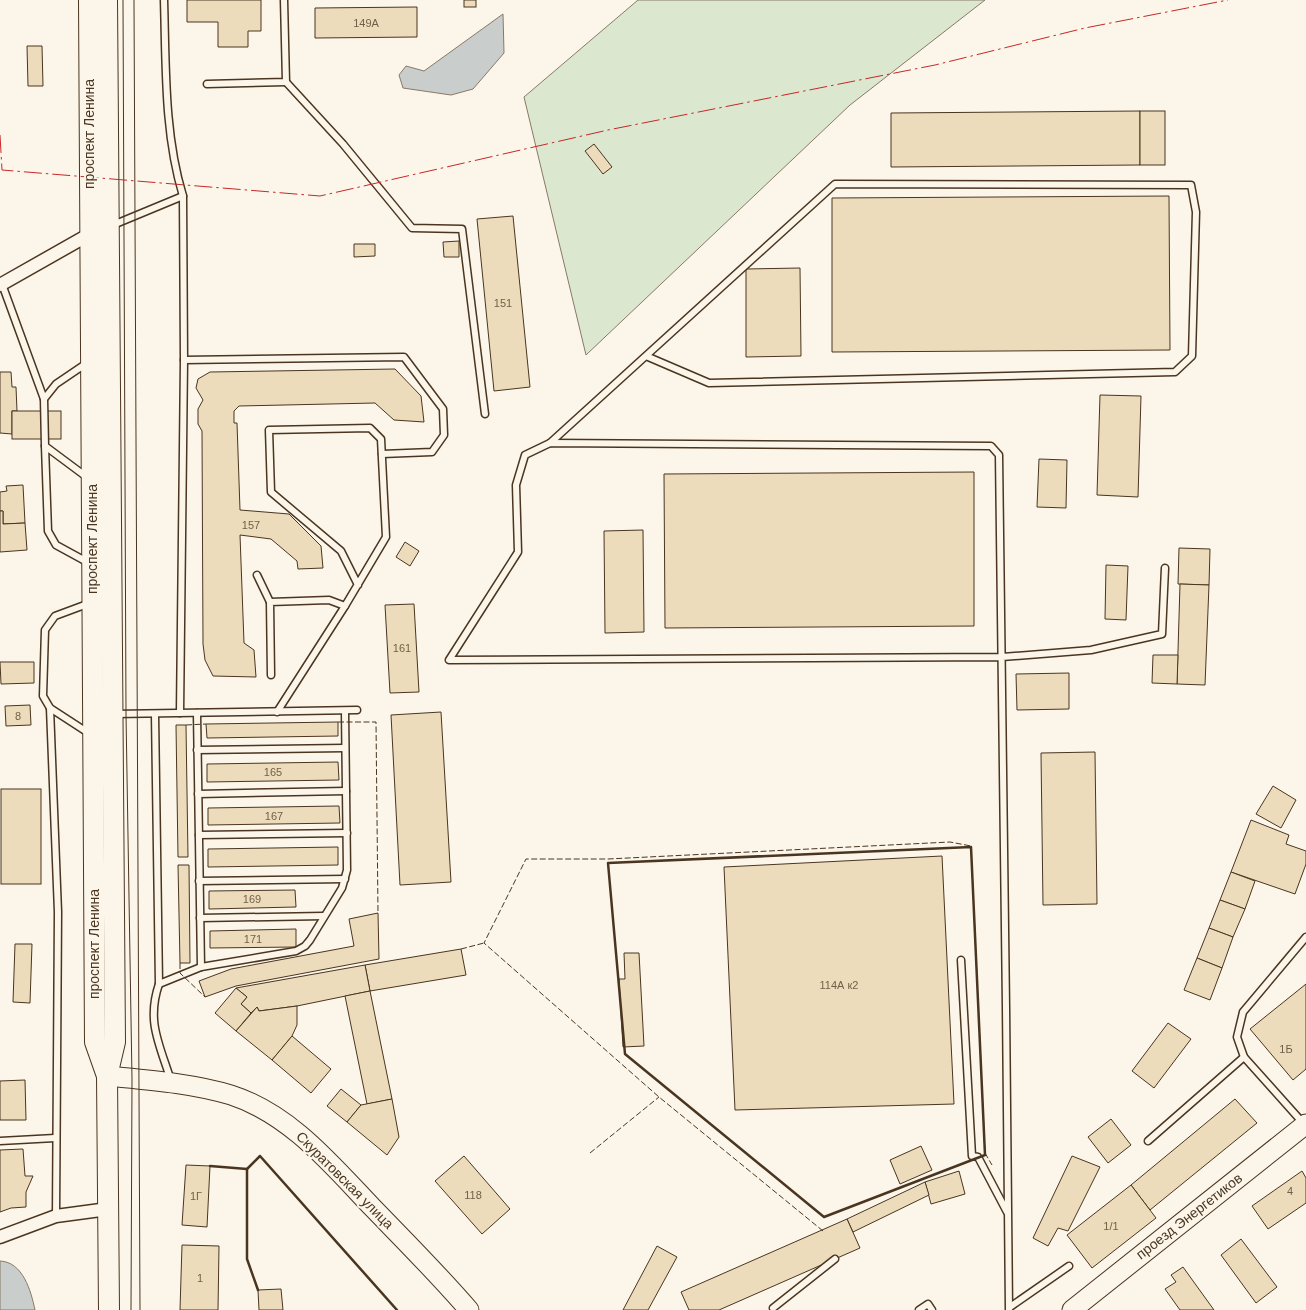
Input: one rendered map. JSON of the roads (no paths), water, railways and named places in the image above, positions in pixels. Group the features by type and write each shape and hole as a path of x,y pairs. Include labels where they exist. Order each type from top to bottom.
{"main road":[{"name":"проспект Ленина","path":"89,0 95,1042 106,1076"},
{"name":"проспект Ленина","path":"107,0 114,1042 106,1076 109,1310"},
{"path":"90,234 109,227"},
{"path":"93,714 113,714"}],"street":[{"path":"1,285 90,234"},
{"name":"Скуратовская улица","path":"106,1076 172,1084 231,1095 265,1110 296,1130 439,1276 469,1310"},
{"name":"проезд Энергетиков","path":"1072,1310 1305,1124"},
{"path":"0,1237 56,1216 108,1209"}],"lane":[{"path":"164,0 166,84 176,175 182,196 184,360 180,713"},
{"path":"284,0 286,82 343,144 412,228 462,228 485,414"},
{"path":"208,84 286,82"},
{"path":"646,356 710,383 1175,372 1192,356 1196,212 1191,185 835,184 550,443 525,456 516,485 518,552 449,660 1002,657 1091,650 1162,634 1165,568"},
{"path":"109,227 182,196"},
{"path":"1,285 44,399 48,531 56,545 92,565"},
{"path":"184,360 404,357 443,409 444,436 432,452 382,454"},
{"path":"44,399 56,384 90,361"},
{"path":"277,712 345,606 358,585 386,537 381,439 370,428 269,430 272,492 341,551 358,585"},
{"path":"550,443 991,446 999,455 1009,1309"},
{"path":"45,446 92,481"},
{"path":"257,575 270,602 271,675"},
{"path":"270,602 329,600 345,606"},
{"path":"56,1216 55,1138 58,912 50,708 44,696 45,630 55,616 92,603"},
{"path":"50,708 93,737"},
{"path":"113,714 357,710"},
{"path":"159,984 201,967 301,949 310,940 345,879 347,833 345,711"},
{"path":"197,713 201,967"},
{"path":"155,714 159,984 153,1004 153,1019 172,1084"},
{"path":"197,750 345,748"},
{"path":"198,794 346,791"},
{"path":"199,836 347,833"},
{"path":"199,881 345,879"},
{"path":"200,918 324,916"},
{"path":"1305,1124 1244,1057 1237,1037 1243,1012 1306,937"},
{"path":"961,960 972,1156 978,1158 1008,1213"},
{"path":"1148,1141 1244,1057"},
{"path":"0,1141 55,1138"},
{"path":"773,1309 835,1259"},
{"path":"1009,1309 1069,1266"},
{"path":"919,1310 928,1304 932,1310"}],"tram line":[{"path":"123,0 126,714 132,1079 131,1310"},
{"path":"134,0 140,1310"}]}
